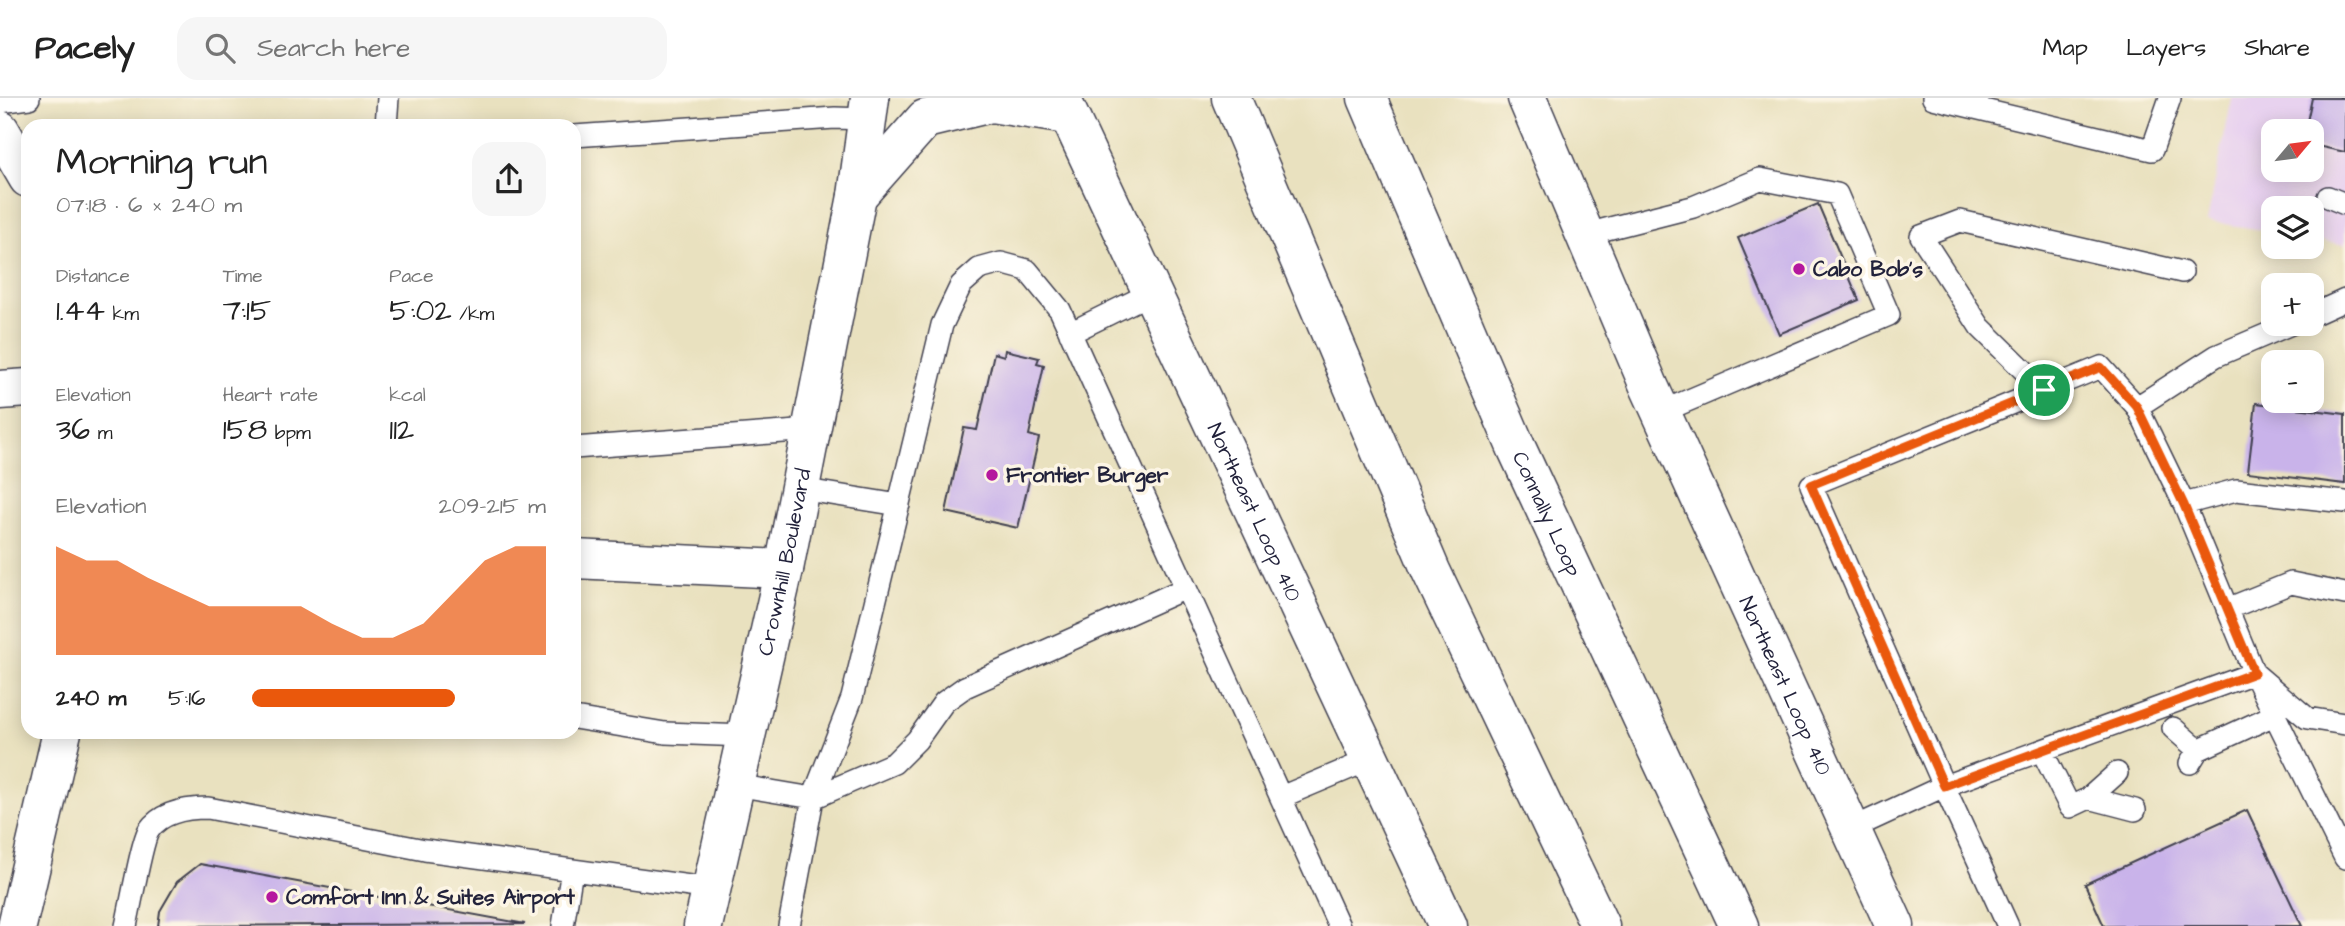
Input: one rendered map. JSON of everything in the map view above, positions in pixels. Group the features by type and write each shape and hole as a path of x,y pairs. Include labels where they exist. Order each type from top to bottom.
{"main road":[{"path":"1231,98 1431,571 1600,926"},
{"name":"Connally Loop","path":"1367,98 1379,133 1516,447 1739,926"},
{"name":"Northeast Loop 410","path":"1527,98 1583,235 1661,412 1895,926"},
{"path":"857,196 925,119 991,103 1064,106"},
{"name":"Northeast Loop 410","path":"1064,106 1448,926"},
{"name":"Crownhill Boulevard","path":"703,926 784,569 857,196 868,108"},
{"path":"0,130 21,164"},
{"path":"0,390 21,388"},
{"path":"581,558 784,569"},
{"path":"18,926 60,739"}],"lane":[{"path":"0,102 29,98"},
{"path":"386,119 388,98"},
{"path":"1933,98 2152,150 2170,98"},
{"path":"581,136 835,118 868,108"},
{"path":"1583,235 1693,207 1760,179 1837,194 1889,315 1661,412"},
{"path":"2044,390 1980,327 1921,236 1960,221 2182,272"},
{"path":"794,920 813,798 852,698 942,325 961,285 979,269 1001,263 1027,270 1060,310 1339,926"},
{"path":"1070,333 1150,293"},
{"path":"2324,310 2345,300"},
{"path":"2137,407 2216,356 2263,336"},
{"path":"2008,926 1811,485 2101,367 2137,407 2184,505 2254,673 2345,858"},
{"path":"581,447 811,430"},
{"path":"800,489 899,505"},
{"path":"2184,505 2236,490 2345,502"},
{"path":"2227,609 2291,583 2345,594"},
{"path":"735,785 813,798 894,763 917,740 944,702 965,687 1186,588"},
{"path":"1851,830 1944,786 2254,673"},
{"path":"2254,673 2307,718 2345,724"},
{"path":"2188,752 2274,715"},
{"path":"581,719 665,733 746,736"},
{"path":"2042,751 2070,807 2089,798 2113,765"},
{"path":"1281,797 1369,760"},
{"path":"2089,798 2132,801"},
{"path":"126,926 148,830 166,815 186,807 208,808 425,850 712,890"},
{"path":"564,926 572,870"}],"shaded area":[{"path":"2232,98 2345,98 2345,245 2324,241 2324,196 2261,196 2261,230 2207,221"}],"building":[{"path":"2312,98 2345,98 2345,152 2324,148 2324,119 2308,119"},
{"name":"Cabo Bob's","path":"1818,204 1859,300 1779,334 1738,238"},
{"name":"Frontier Burger","path":"1005,350 1039,358 1037,363 1044,365 1029,435 1039,438 1018,528 946,512 964,428 977,430 994,353 1004,356"},
{"path":"2256,403 2261,404 2261,413 2324,411 2345,414 2345,484 2248,472"},
{"path":"2247,810 2302,926 2104,926 2085,884"},
{"name":"Comfort Inn & Suites Airport","path":"200,864 525,924 158,926 160,911 177,882"}],"place":[{"name":"Cabo Bob's","path":"1799,269"},
{"name":"Frontier Burger","path":"992,475"},
{"name":"Comfort Inn & Suites Airport","path":"272,897"}],"route":[{"path":"2101,367 2137,407 2184,505 2254,673 1944,786 1811,485 2044,390 2101,367"}]}
